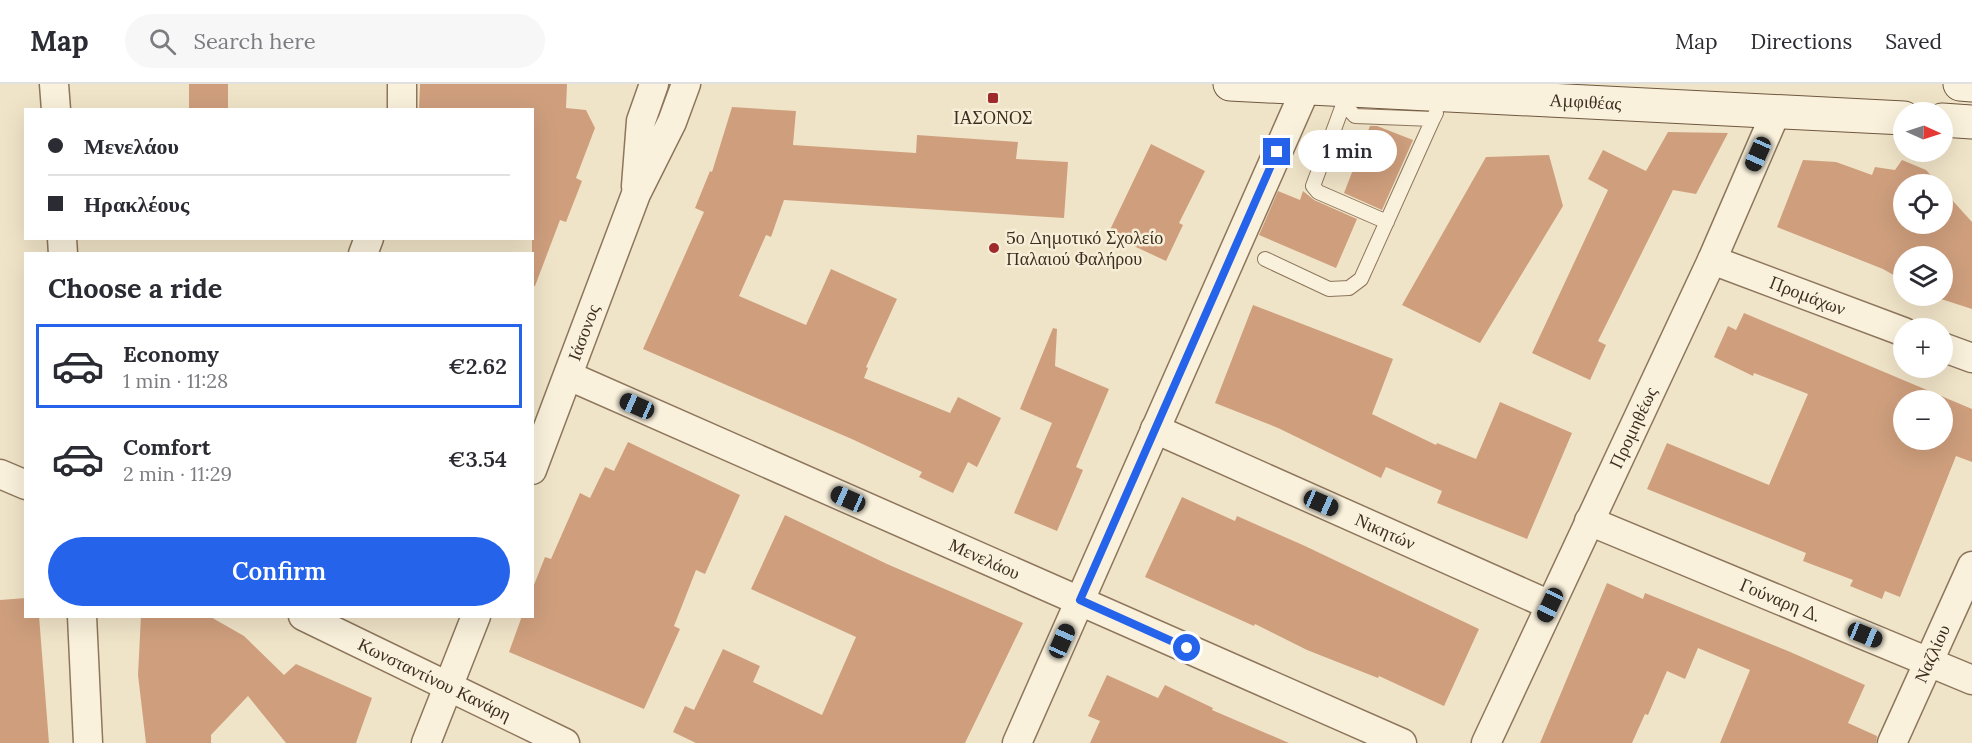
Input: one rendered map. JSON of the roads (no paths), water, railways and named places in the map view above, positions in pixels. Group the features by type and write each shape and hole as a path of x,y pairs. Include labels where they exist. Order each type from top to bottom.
{"main road":[{"name":"Αμφιθέας","path":"1230,84 1438,107 1776,112 1893,117"},
{"path":"1960,84 1972,85"}],"street":[{"path":"54,84 56,108"},
{"path":"402,84 402,108"},
{"name":"Ιάσονος","path":"636,194 638,140 644,111 654,84"},
{"name":"Ιάσονος","path":"534,465 636,194 672,122 686,84"},
{"path":"1017,743 1155,429 1327,94"},
{"name":"Προμηθέως","path":"1486,743 1712,260 1776,112"},
{"name":"Προμάχων","path":"1712,260 1893,328"},
{"path":"1953,351 1972,358"},
{"name":"Μενελάου","path":"569,376 1402,743"},
{"name":"Νικητών","path":"1155,429 1550,605"},
{"path":"0,474 24,484"},
{"name":"Γούναρη Δ.","path":"1589,521 1972,680"},
{"name":"Ναζλίου","path":"1892,743 1972,566"},
{"path":"82,618 88,743"},
{"name":"Κωνσταντίνου Κανάρη","path":"307,618 565,743"},
{"path":"426,743 475,618"}],"lane":[{"path":"1327,94 1313,186 1318,192 1388,222"},
{"path":"1265,259 1329,289 1349,288 1361,279 1438,107"}],"place":[{"name":"ΙΑΣΟΝΟΣ","path":"993,98"},
{"name":"5ο Δημοτικό Σχολείο Παλαιού Φαλήρου","path":"994,248"}]}
